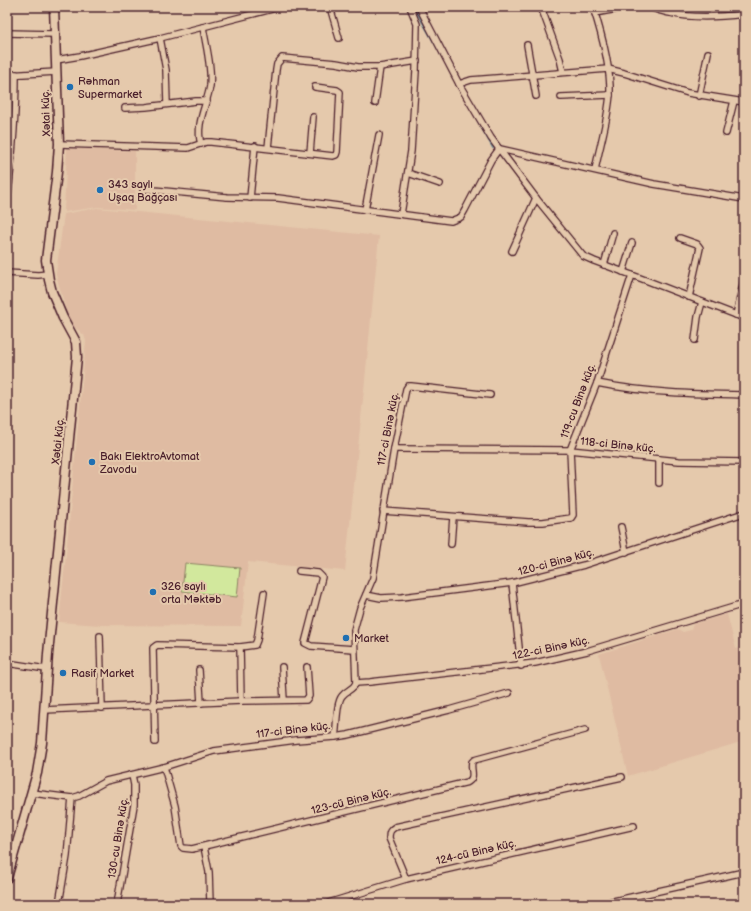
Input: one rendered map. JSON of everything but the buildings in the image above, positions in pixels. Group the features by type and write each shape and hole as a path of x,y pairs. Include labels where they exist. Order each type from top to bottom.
{"street":[{"name":"Xətai küç.","path":"7,878 32,793 40,759 46,669 77,357 76,342 60,313 52,292 46,260 57,172 58,144 54,7"},
{"path":"56,60 160,38 280,7"},
{"path":"330,7 339,38"},
{"path":"401,214 413,134 417,61 417,24 410,7"},
{"path":"541,7 560,59 563,72"},
{"path":"595,170 610,95 608,69 594,10 628,7"},
{"path":"649,7 681,15 725,17 744,14"},
{"path":"421,8 459,84 491,138 536,198 583,256 744,318"},
{"path":"201,144 199,126 207,101 210,75 203,27"},
{"path":"7,32 54,34"},
{"path":"160,38 166,70 167,104"},
{"path":"527,45 536,96"},
{"path":"699,96 708,53"},
{"path":"268,148 276,70 277,64 282,58 336,63 358,67 380,67 417,61"},
{"path":"375,103 380,67"},
{"path":"459,84 471,80 608,69 699,96 744,102"},
{"path":"7,75 56,72"},
{"path":"7,204 15,135 16,74"},
{"path":"58,144 188,148 211,142 333,156 338,152 340,92 337,90 315,87"},
{"path":"561,97 610,95"},
{"path":"125,108 207,101"},
{"path":"726,133 734,101"},
{"path":"310,153 313,117"},
{"path":"365,210 379,135"},
{"path":"250,198 255,146"},
{"path":"500,149 654,184 744,200"},
{"path":"143,189 250,198 278,198 451,221 460,217 465,210 491,160 500,149"},
{"path":"408,173 440,184"},
{"path":"512,251 536,198"},
{"path":"604,265 613,234"},
{"path":"680,238 697,244 700,248 689,297"},
{"path":"623,272 632,243"},
{"path":"7,274 38,276 48,274"},
{"name":"119-cu Binə küç.","path":"383,511 543,522 571,518 573,515 570,450 597,383 632,275"},
{"path":"736,315 744,280"},
{"path":"695,340 698,317 702,302"},
{"path":"597,383 620,388 653,392 744,395"},
{"name":"117-ci Binə küç.","path":"72,798 79,796 106,781 164,767 221,750 296,740 335,737 339,701 343,695 353,688 356,683 354,630 360,608 373,578 383,511 404,393 408,386 490,395"},
{"name":"118-ci Binə küç.","path":"394,449 570,450 659,459 744,462"},
{"path":"659,459 659,483"},
{"name":"120-ci Binə küç.","path":"366,595 381,598 402,597 512,584 584,566 744,513"},
{"path":"451,544 453,517"},
{"path":"621,528 626,552"},
{"path":"299,570 318,573 322,577 305,643 311,646 354,649"},
{"path":"512,584 521,666"},
{"path":"155,742 152,652 155,646 253,646 257,643 264,592"},
{"name":"122-ci Binə küç.","path":"356,683 521,666 587,651 744,604"},
{"path":"100,636 102,708"},
{"path":"240,647 241,701"},
{"path":"7,663 46,669"},
{"path":"282,667 284,700"},
{"path":"44,710 241,701 306,700 308,698 308,667"},
{"path":"199,670 201,703"},
{"path":"335,737 449,710 509,693"},
{"name":"123-cü Binə küç.","path":"164,767 175,806 179,839 181,846 187,849 204,847 468,782 472,780 473,776 471,766 474,760 585,730"},
{"name":"130-cu Binə küç.","path":"117,904 134,805 134,785 132,775"},
{"path":"406,879 389,838 391,829 395,827 622,777"},
{"path":"32,793 72,798 67,856 59,904"},
{"name":"124-cü Binə küç.","path":"325,904 336,903 406,879 634,826"},
{"path":"204,847 209,872 210,904"},
{"path":"600,904 744,872"}],"shaded area":[{"name":"343 saylı Uşaq Bağçası","path":"67,148 135,151 135,210 98,207 64,212"},
{"path":"97,208 379,236 345,571 248,562 241,626 100,625 59,622 86,341 84,335 69,321 56,274 64,214"},
{"path":"727,614 736,649 744,646 744,741 628,776 599,654 678,629 683,632 691,630 693,624"}],"green space":[{"path":"185,563 240,568 237,597 182,591"}],"waterway":[{"path":"414,7 443,58"},
{"path":"475,116 493,148"}],"place":[{"name":"Rəhman Supermarket","path":"70,87"},
{"name":"343 saylı Uşaq Bağçası","path":"100,190"},
{"name":"Bakı ElektroAvtomat Zavodu","path":"92,462"},
{"name":"326 saylı orta Məktəb","path":"153,592"},
{"name":"Market","path":"346,638"},
{"name":"Rasif Market","path":"63,673"}]}
